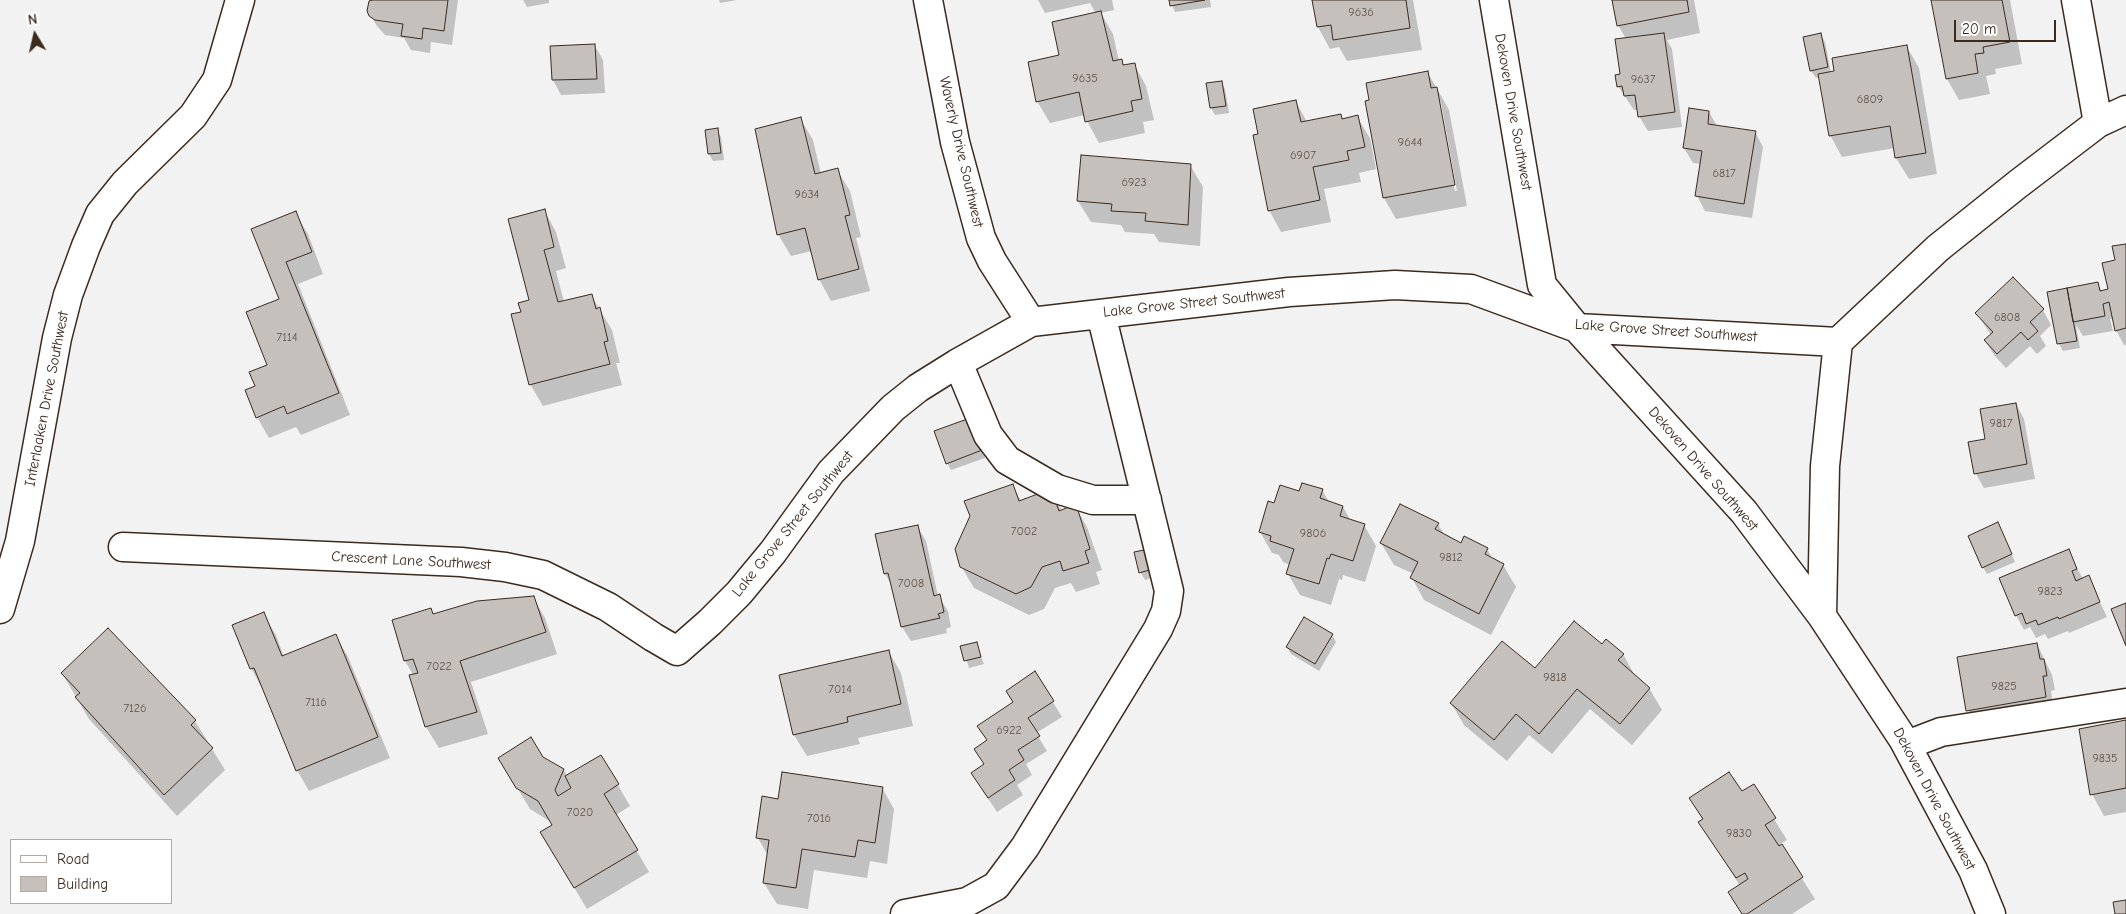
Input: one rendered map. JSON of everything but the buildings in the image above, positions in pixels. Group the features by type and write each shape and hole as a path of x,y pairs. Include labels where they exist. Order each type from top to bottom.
{"street":[{"name":"Interlaaken Drive Southwest","path":"0,610 20,541 57,338 68,295 86,246 100,214 125,183 193,116 217,80 240,0"},
{"name":"Waverly Drive Southwest","path":"928,0 955,142 981,238 992,261 1030,322"},
{"name":"Dekoven Drive Southwest","path":"1494,0 1542,285 1577,328 1744,512 1822,616 1907,745 1973,870 1991,914"},
{"path":"2076,0 2098,123"},
{"path":"1822,616 1825,466 1838,342 1938,248 2098,123 2126,110"},
{"name":"Lake Grove Street Southwest","path":"678,651 739,592 773,552 831,472 893,408 918,388 958,362 1030,322 1289,292 1395,285 1471,289 1577,328 1838,342"},
{"path":"904,914 967,902 996,886 1025,847 1158,629 1166,611 1169,590 1101,314"},
{"path":"958,362 988,435 1007,460 1057,489 1093,500 1147,500"},
{"name":"Crescent Lane Southwest","path":"123,548 461,562 505,567 543,575 608,607 678,651"},
{"path":"1907,745 1941,732 2126,703"}]}
